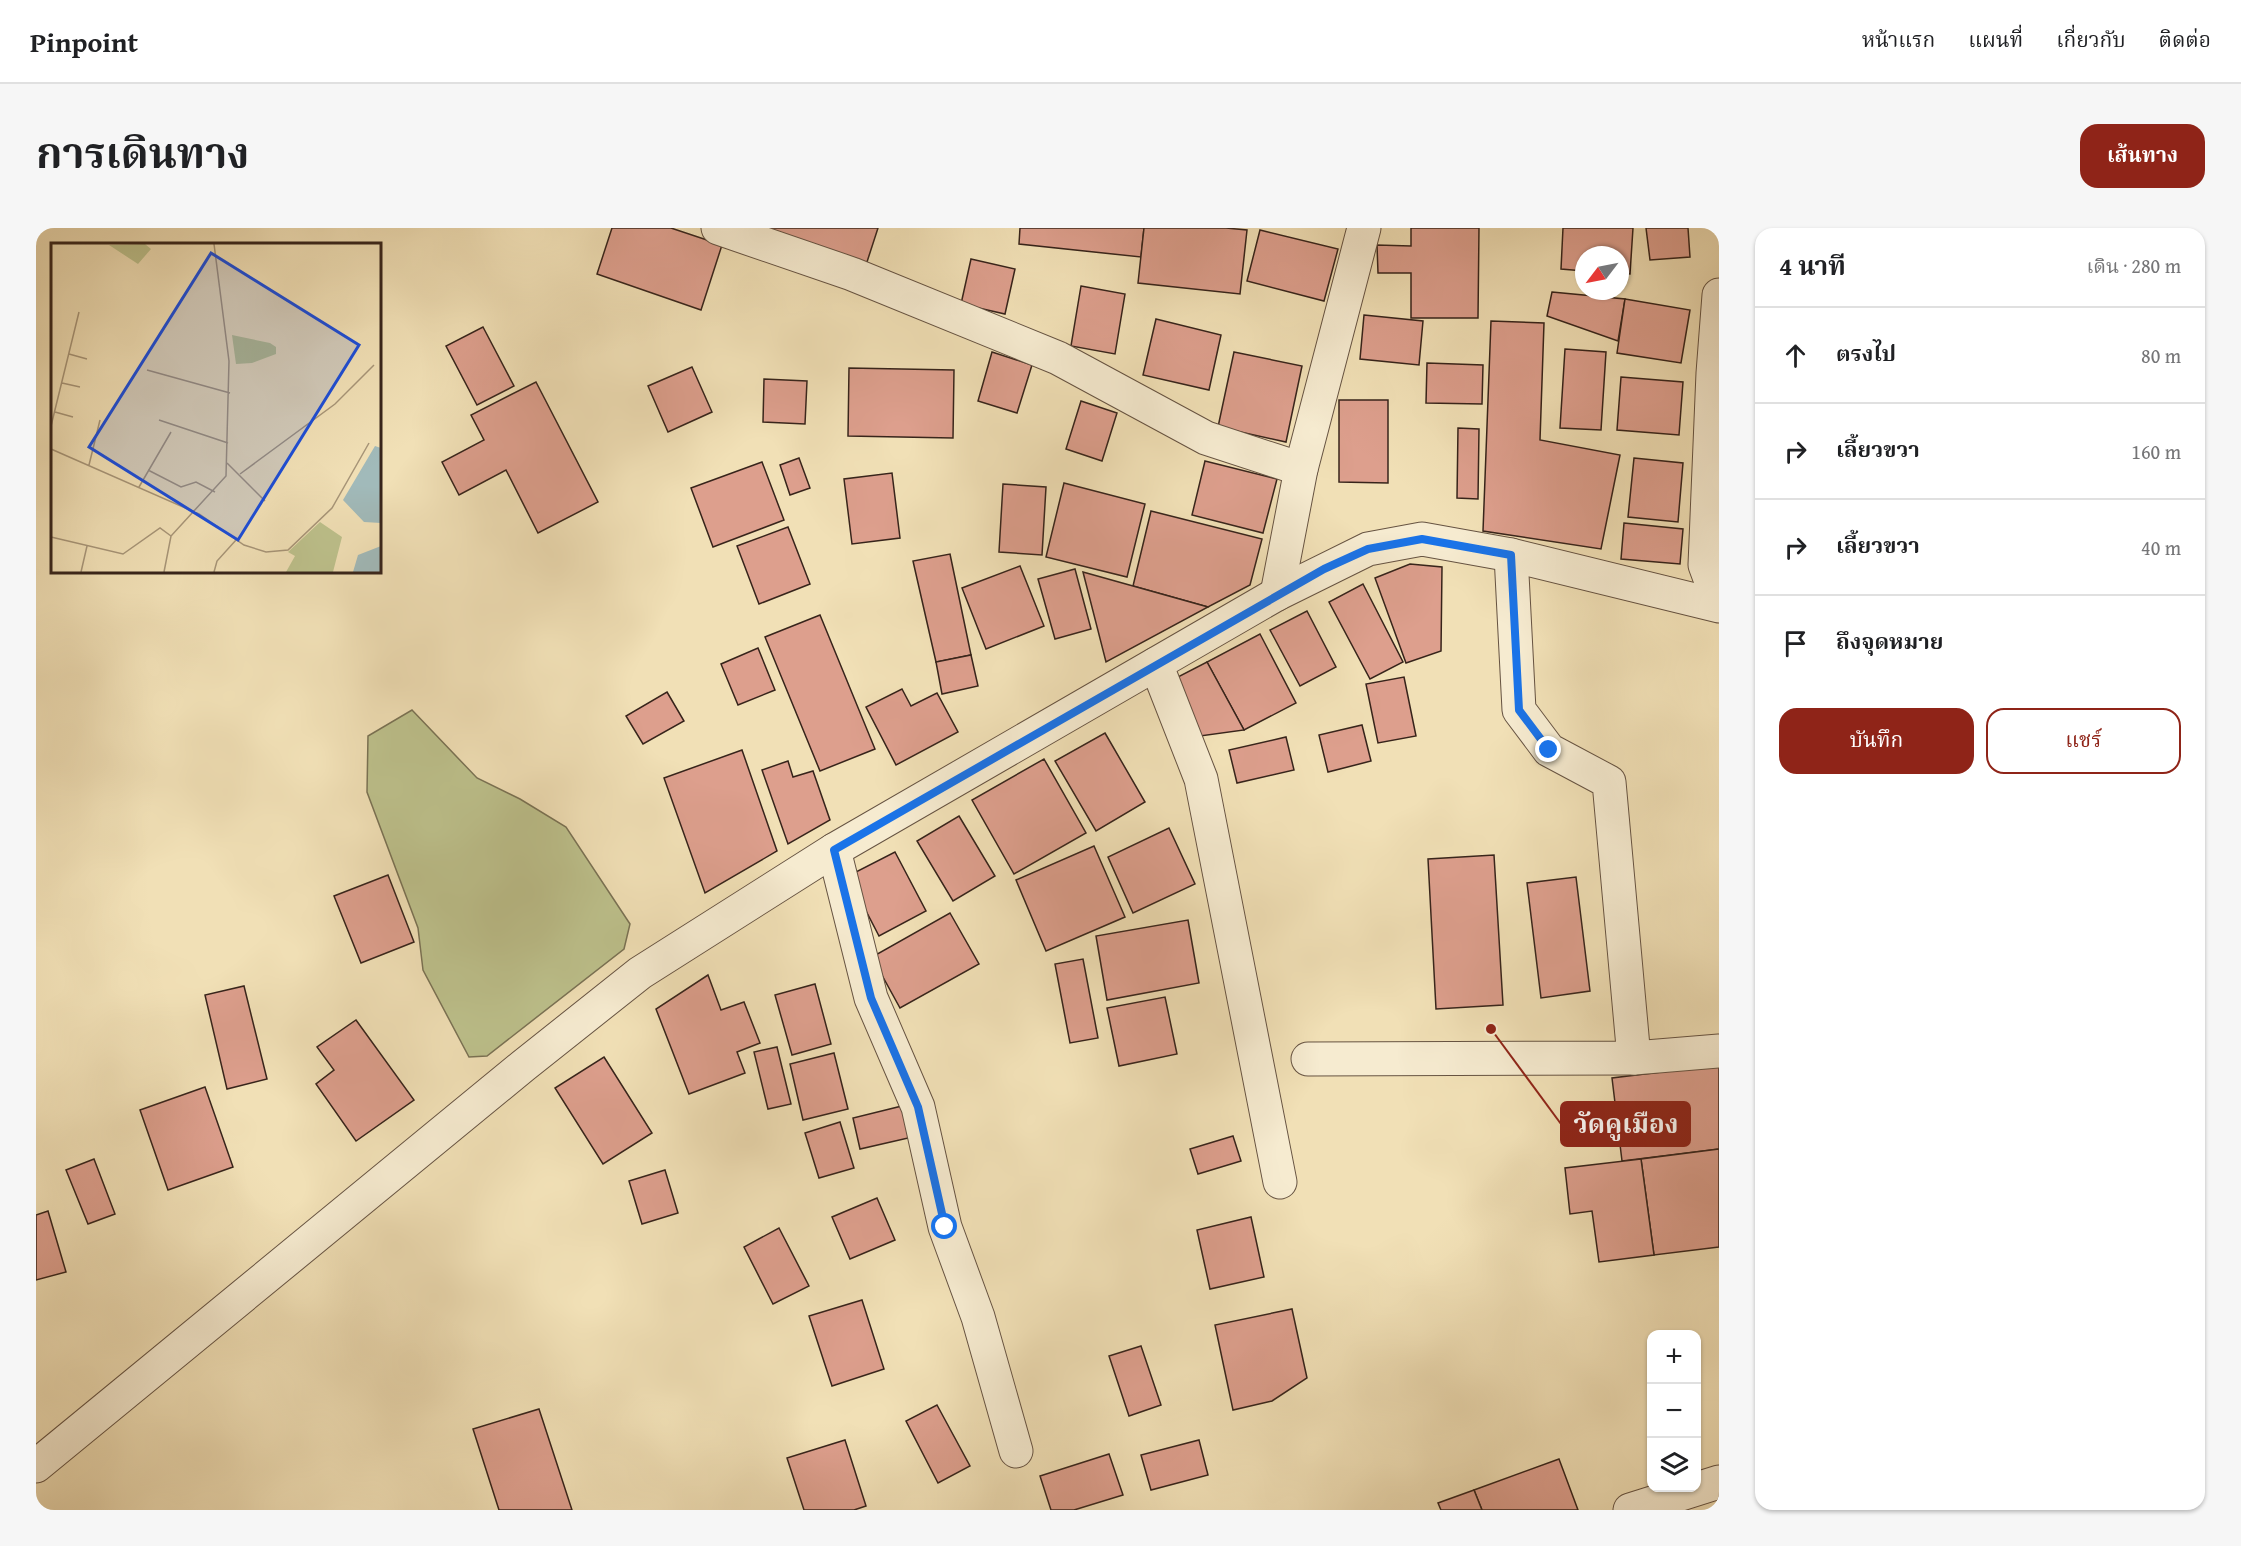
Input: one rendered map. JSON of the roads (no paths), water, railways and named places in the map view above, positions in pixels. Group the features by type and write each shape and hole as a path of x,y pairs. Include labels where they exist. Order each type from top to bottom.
{"street":[{"path":"718,228 852,274 1047,353 1206,438 1301,469"},
{"path":"1277,594 1301,469 1364,228"},
{"path":"1719,295 1713,373 1705,565 1719,604"},
{"path":"36,1466 523,1066 640,973 834,850 1324,569 1368,549 1422,539 1511,555 1719,604"},
{"path":"1511,555 1519,710 1549,750 1609,782 1634,1058"},
{"path":"1156,664 1201,778 1280,1182"},
{"path":"834,850 871,998 918,1107 945,1227 978,1317 1016,1451"},
{"path":"1308,1059 1634,1058 1719,1051"},
{"path":"1630,1510 1719,1482"}],"place":[{"name":"วัดคูเมือง","path":"1491,1029"}]}
